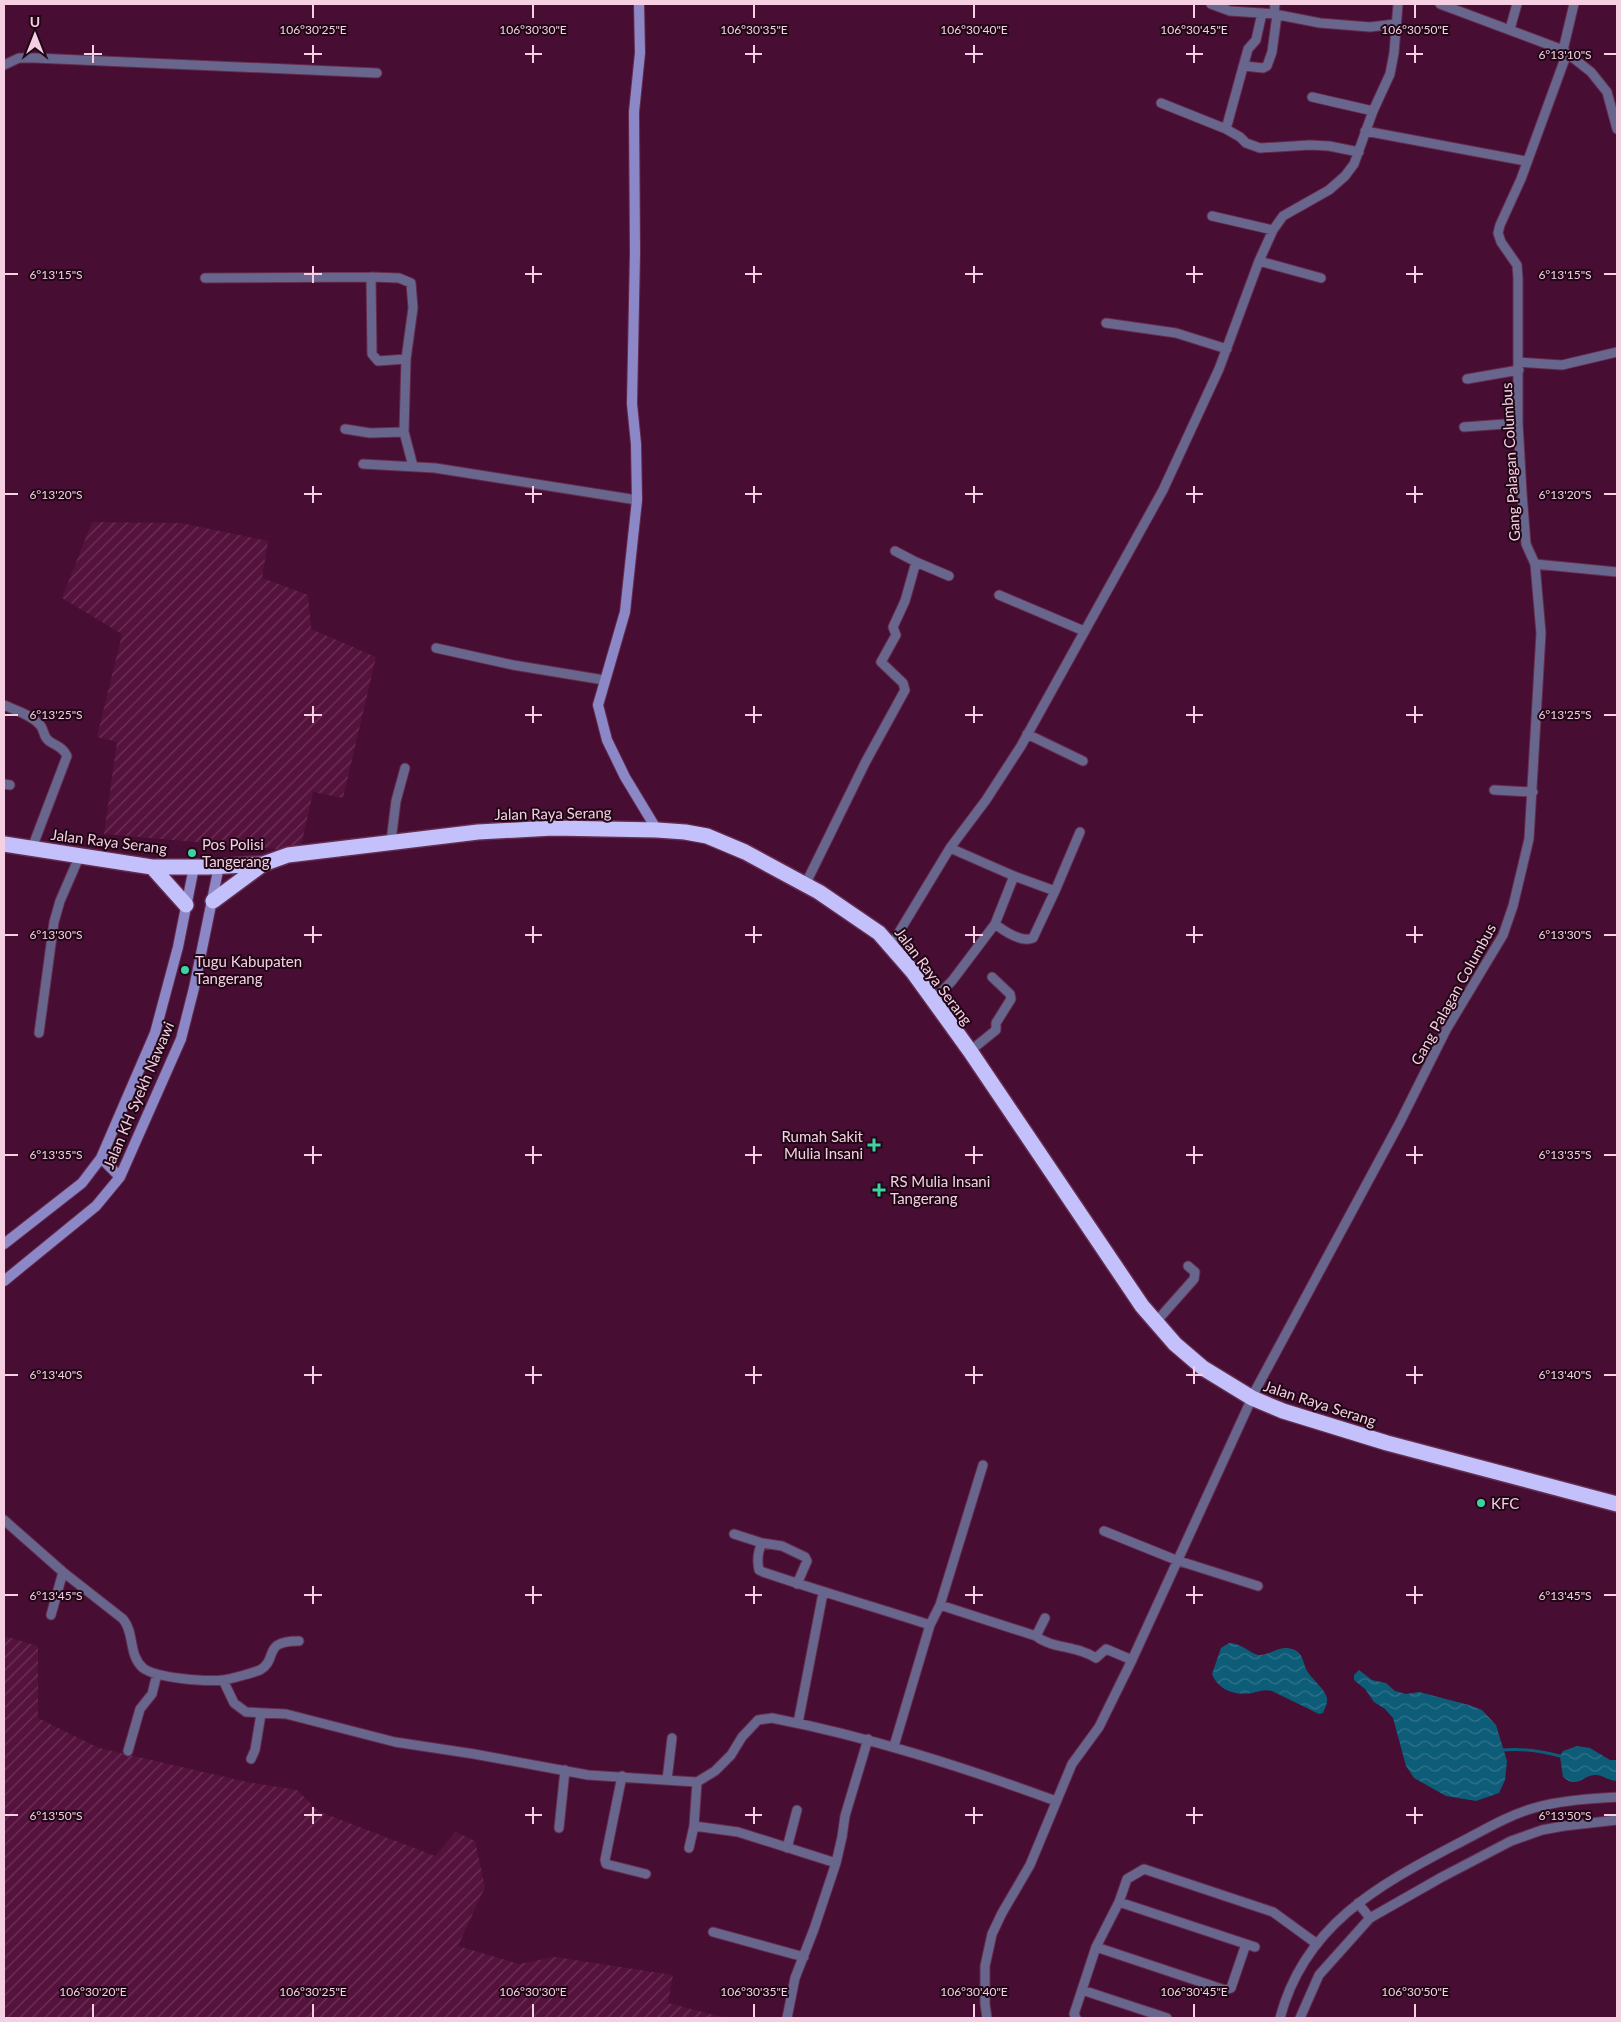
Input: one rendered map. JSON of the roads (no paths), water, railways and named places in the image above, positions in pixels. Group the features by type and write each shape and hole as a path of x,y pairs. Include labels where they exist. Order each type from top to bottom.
{"highway":[{"name":"Jalan Raya Serang","path":"4,844 152,867 194,867 263,864 288,855 391,841 478,832 545,829 657,830 707,836 746,852 805,885 836,903 880,933 913,972 970,1051 1099,1245 1142,1306 1175,1344 1254,1394 1318,1417 1337,1428 1617,1504"},
{"path":"213,901 263,864"},
{"path":"152,867 186,905"}],"main road":[{"path":"639,4 640,53 634,112 635,252 632,404 636,444 637,500 625,612 598,705 607,740 657,830"},
{"name":"Jalan KH Syekh Nawawi","path":"4,1281 96,1206 120,1177 181,1039 194,988 219,866"},
{"name":"Jalan KH Syekh Nawawi","path":"4,1244 82,1183 100,1158 155,1033 178,947 194,867"},
{"path":"100,1158 120,1177"}],"street":[{"path":"1211,4 1230,11 1275,14 1320,23 1370,27 1395,24"},
{"path":"1244,66 1263,68 1266,66 1272,52 1275,4"},
{"path":"890,947 950,848 986,800 1028,734 1163,490 1227,349 1259,261 1273,230 1284,216 1329,190 1345,176 1354,164 1373,111 1390,74 1394,53 1398,4"},
{"path":"1440,4 1565,51 1591,72 1607,92 1617,128"},
{"path":"1510,29 1517,4"},
{"name":"Gang Palagan Columbus","path":"987,2018 985,1966 992,1934 1030,1865 1072,1764 1099,1727 1132,1660 1176,1560 1254,1394 1400,1122 1446,1030 1504,935 1513,906 1530,839 1541,633 1535,564 1526,544 1518,423 1517,265 1504,248 1498,233 1502,216 1515,191 1565,51 1574,4"},
{"path":"1226,129 1248,49 1256,40 1262,13"},
{"path":"4,65 18,58 35,58 377,73"},
{"path":"1312,97 1373,111"},
{"path":"1161,103 1226,129 1246,143 1260,148 1310,145 1329,146 1359,152"},
{"path":"1365,131 1526,161"},
{"path":"1212,216 1273,230"},
{"path":"1259,261 1321,278"},
{"path":"205,278 371,277 398,278 411,282 413,308 406,359 404,432 413,466"},
{"path":"371,277 372,354 378,361 406,359"},
{"path":"1106,323 1176,333 1227,349"},
{"path":"1466,379 1518,366 1562,365 1617,352"},
{"path":"1464,427 1518,423"},
{"path":"345,429 370,433 404,432"},
{"path":"362,464 413,466 637,500"},
{"path":"895,550 916,562 949,576"},
{"path":"805,885 865,763 904,690 903,683 881,662 896,634 893,627 905,601 916,562"},
{"path":"1535,564 1617,572"},
{"path":"999,595 1084,631"},
{"path":"436,648 513,665 604,680"},
{"path":"4,705 38,722 47,740 64,750 67,756 32,848"},
{"path":"1028,734 1083,761"},
{"path":"391,841 396,801 405,768"},
{"path":"1494,790 1533,792"},
{"path":"995,924 1004,931 1026,940 1034,938 1080,832"},
{"path":"950,848 1014,876 1055,891"},
{"path":"39,1033 54,922 60,901 80,856"},
{"path":"933,1000 952,981 995,924 1014,876"},
{"path":"970,1051 996,1030 996,1023 1012,999 1010,994 992,977"},
{"path":"1156,1323 1194,1280 1195,1272 1188,1266"},
{"path":"894,1746 930,1626 940,1605 983,1465"},
{"path":"4,1520 63,1572 123,1620 130,1630 134,1653 144,1669 158,1674 186,1679 223,1680 260,1669 266,1664 272,1649 277,1644 285,1641 299,1641"},
{"path":"1104,1531 1176,1560 1258,1586"},
{"path":"734,1534 762,1543 782,1546 805,1557 807,1561 797,1584"},
{"path":"762,1543 759,1553 759,1570 930,1626"},
{"path":"51,1615 63,1572"},
{"path":"798,1723 822,1592"},
{"path":"940,1605 1036,1636 1048,1644 1058,1644 1096,1658 1106,1649 1132,1660"},
{"path":"1036,1636 1045,1618"},
{"path":"128,1751 140,1709 152,1694 158,1674"},
{"path":"223,1680 234,1703 246,1712 286,1714 395,1742 588,1775 697,1782 714,1771 731,1755 742,1737 758,1720 772,1718 894,1746 974,1771 1056,1801"},
{"path":"251,1759 256,1750 261,1714"},
{"path":"667,1780 672,1738"},
{"path":"787,2018 795,1978 836,1863 845,1816 868,1739"},
{"path":"559,1828 565,1770"},
{"path":"622,1776 605,1860 606,1864 612,1867 646,1874"},
{"path":"689,1848 694,1826 697,1782"},
{"path":"1280,2018 1286,1998 1304,1959 1325,1933 1358,1902 1411,1869 1510,1817 1534,1808 1557,1803 1617,1797"},
{"path":"787,1848 797,1810"},
{"path":"1300,2018 1319,1975 1370,1918 1511,1841 1542,1830 1617,1820"},
{"path":"694,1826 738,1832 836,1863"},
{"path":"1076,2018 1074,2014 1096,1947 1119,1902 1127,1879 1144,1869 1273,1912 1317,1944"},
{"path":"1096,1947 1225,1990 1231,1988 1250,1946 1119,1902"},
{"path":"1358,1902 1370,1918"},
{"path":"713,1932 804,1957"},
{"path":"1082,1990 1167,2018"}],"water":[{"path":"1229,1643 1239,1645 1258,1655 1285,1648 1298,1652 1308,1673 1327,1698 1323,1713 1319,1714 1272,1691 1264,1690 1239,1694 1223,1688 1212,1674 1221,1648"},
{"path":"1359,1670 1372,1680 1386,1683 1395,1691 1406,1694 1419,1692 1482,1710 1496,1725 1507,1761 1505,1780 1499,1793 1476,1801 1446,1796 1414,1778 1406,1766 1393,1718 1385,1709 1374,1702 1365,1689 1354,1680 1354,1675"},
{"path":"1577,1746 1590,1748 1610,1760 1617,1760 1617,1781 1597,1775 1592,1775 1577,1782 1568,1781 1563,1777 1560,1756 1563,1751"}],"waterway":[{"path":"1503,1750 1532,1750 1560,1756"}],"place":[{"name":"Pos Polisi Tangerang","path":"192,853"},
{"name":"Tugu Kabupaten Tangerang","path":"185,970"},
{"name":"Rumah Sakit Mulia Insani","path":"874,1145"},
{"name":"RS Mulia Insani Tangerang","path":"879,1190"},
{"name":"KFC","path":"1481,1503"}]}
